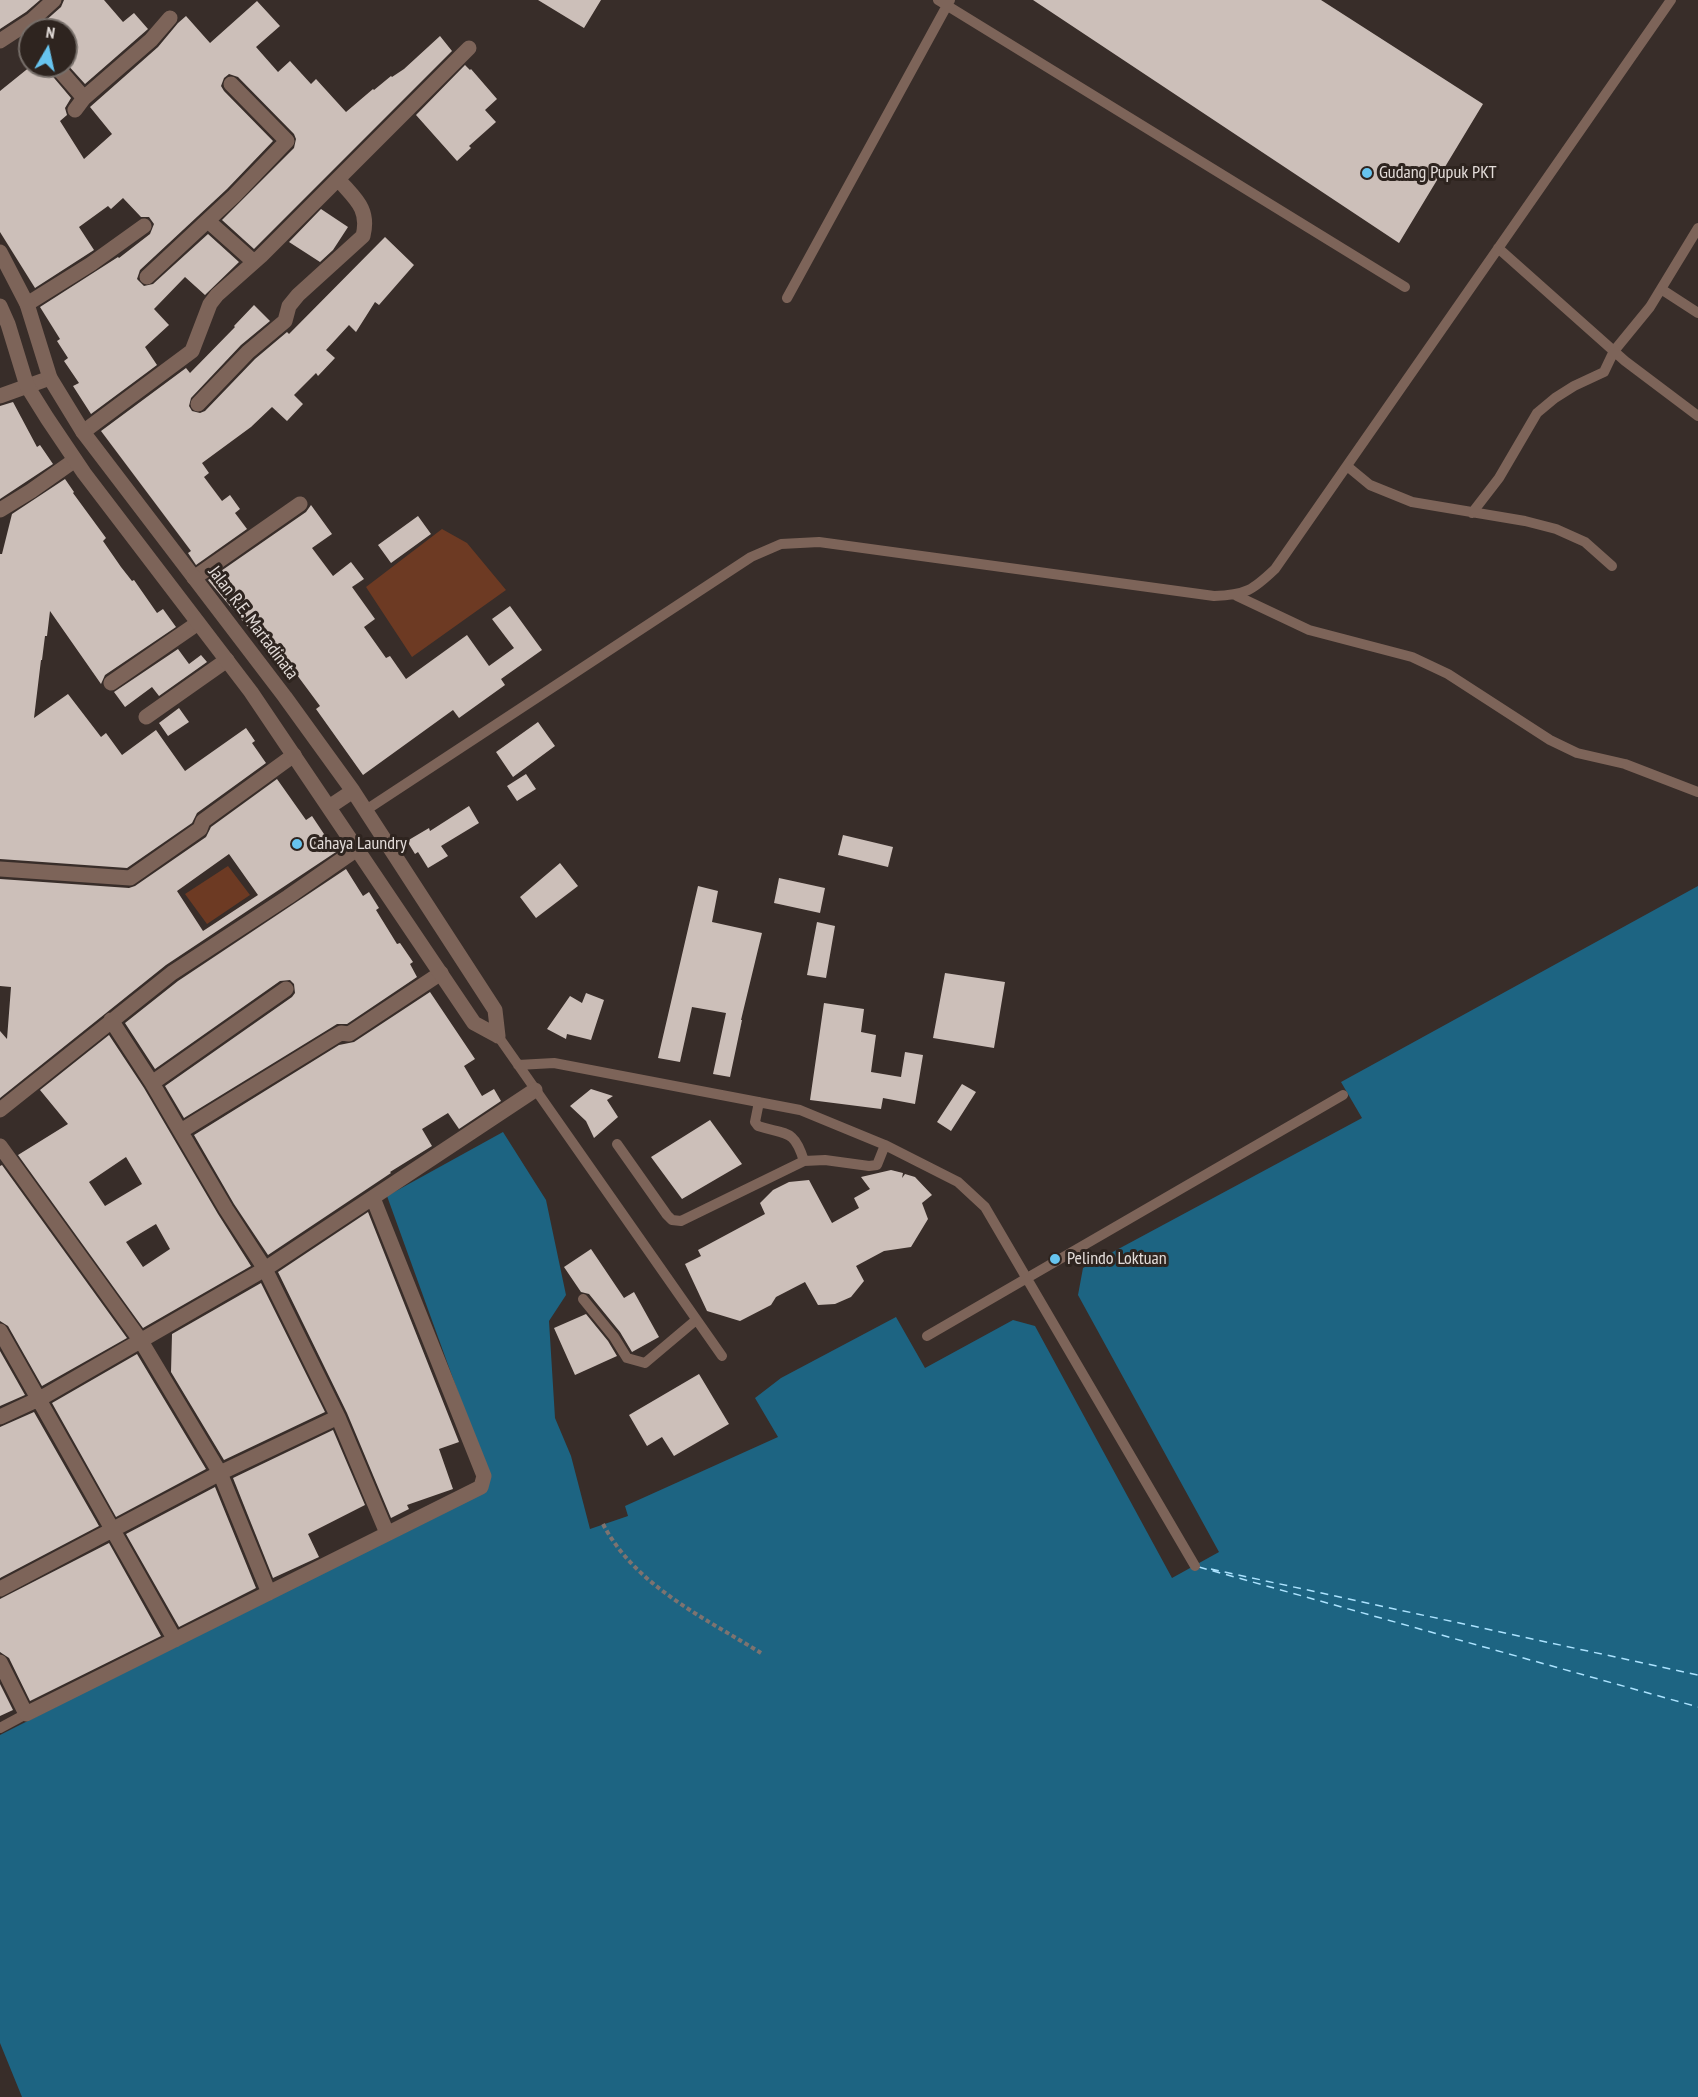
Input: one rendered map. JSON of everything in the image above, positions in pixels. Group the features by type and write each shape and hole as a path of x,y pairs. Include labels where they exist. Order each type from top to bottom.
{"street":[{"path":"38,18 54,0"},
{"path":"63,78 79,104 151,40 170,18"},
{"path":"0,41 18,34"},
{"path":"83,432 192,351 210,304 217,295 254,262 469,48"},
{"path":"147,277 208,221 287,141 231,84"},
{"path":"198,404 248,352 285,321 289,306 298,295 363,236 365,217 362,207 338,179"},
{"path":"208,221 254,262"},
{"path":"27,304 91,264 144,226"},
{"name":"Jalan R.E. Martadinata","path":"0,252 27,304 50,378 83,432 353,791 495,1010"},
{"path":"0,306 8,324 27,386 46,418 75,460 251,692 474,1023 498,1036"},
{"path":"0,396 50,378"},
{"path":"0,510 75,460"},
{"path":"194,578 300,504"},
{"path":"111,683 198,623"},
{"path":"146,717 227,660"},
{"path":"0,869 130,878 200,829 203,820 294,755"},
{"path":"329,807 353,791"},
{"path":"0,1110 172,973 357,849"},
{"path":"181,1131 340,1033 349,1034 441,973"},
{"path":"152,1083 286,989"},
{"path":"474,1023 495,1010 498,1036"},
{"path":"111,1020 152,1083 264,1269 338,1417 387,1533"},
{"path":"0,1417 38,1399 264,1269 535,1090"},
{"path":"0,1146 141,1341 220,1473 269,1593"},
{"path":"0,1662 26,1714 481,1486 484,1476 373,1198"},
{"path":"0,1331 175,1640"},
{"path":"0,1589 220,1473 338,1417"}],"lane":[{"path":"1237,596 1256,587 1275,569 1671,0"},
{"path":"787,298 945,2 1405,287"},
{"path":"1472,513 1499,478 1536,413 1574,386 1604,372 1614,351 1650,307 1698,228"},
{"path":"1498,248 1614,351 1698,416"},
{"path":"1661,289 1698,313"},
{"path":"1347,466 1370,485 1412,502 1525,521 1556,529 1584,542 1612,566"},
{"path":"366,810 751,557 781,544 819,542 1214,596 1237,596 1309,630 1412,657 1448,674 1550,740 1577,753 1625,764 1698,792"},
{"path":"498,1036 722,1356"},
{"path":"518,1065 554,1062 800,1110 885,1145 958,1182 985,1207 1196,1566"},
{"path":"927,1336 1343,1095"},
{"path":"759,1102 755,1122 758,1126 791,1136 799,1144 804,1161"},
{"path":"617,1143 667,1215 672,1220 681,1221 804,1161 825,1160 869,1167 877,1165 885,1145"},
{"path":"583,1299 614,1337 627,1358 645,1364 696,1320"},
{"path":"0,1728 26,1714"}],"path":[{"path":"603,1524 610,1537 652,1585 761,1653"}],"shaded area":[{"path":"442,529 467,543 506,590 412,657 366,587"},
{"path":"228,866 250,895 207,924 185,894"}],"water":[{"path":"1698,886 1698,2097 22,2097 0,2043 0,1735 482,1491 489,1478 387,1196 503,1132 546,1200 566,1295 549,1321 555,1418 571,1456 590,1529 628,1516 625,1506 778,1437 755,1398 781,1378 896,1317 925,1368 1013,1320 1035,1326 1172,1578 1219,1552 1078,1295 1083,1268 1362,1118 1341,1082"}],"building":[{"path":"0,0 40,0 0,29"},
{"path":"64,0 104,0 123,22 134,13 148,29 85,84 78,76 78,18 49,18 61,7"},
{"path":"538,0 601,0 584,28"},
{"name":"Gudang Pupuk PKT","path":"1033,0 1321,0 1483,104 1399,243"},
{"path":"257,1 280,26 256,47 278,72 290,61 311,84 316,79 346,112 373,89 404,69 440,36 452,51 254,249 222,220 294,148 296,139 294,134 238,77 229,74 224,78 221,86 224,91 273,141 227,189 140,270 137,279 144,286 153,284 208,234 239,262 205,295 185,277 154,309 169,325 145,347 157,365 91,414 73,386 79,383 64,361 68,358 57,341 60,339 40,307 119,258 150,234 154,224 149,217 141,217 123,198 111,209 108,206 79,227 94,250 35,288 0,232 0,91 18,76 54,78 71,98 65,108 67,115 60,121 84,159 112,134 90,107 158,47 178,23 186,16 210,43"},
{"path":"465,65 497,99 485,110 496,122 469,146 471,148 457,161 416,115"},
{"path":"321,209 348,227 333,250 320,262 289,242"},
{"path":"385,237 414,265 379,305 375,302 356,332 349,325 326,350 335,358 318,376 316,373 294,395 303,404 287,421 272,407 251,427 202,463 209,473 204,477 222,501 230,495 240,509 235,513 247,529 196,565 188,553 191,551 101,431 186,368 190,373 254,305 270,321 241,345 191,398 189,406 192,411 200,413 205,411 255,359 287,332 289,334"},
{"path":"13,402 37,447 40,445 53,464 0,499 0,406"},
{"path":"65,479 106,538 103,541 121,567 132,581 134,580 157,613 163,609 176,627 105,675 101,684 50,611 34,718 68,694 101,737 106,733 122,755 156,730 185,771 246,728 255,741 252,743 266,763 197,813 192,823 127,868 0,859 0,554 2,554 12,514"},
{"path":"311,505 332,534 312,548 333,576 351,562 364,579 352,587 375,619 364,627 386,658 390,656 406,679 467,635 489,666 514,648 492,619 510,606 542,650 501,679 505,685 459,718 453,710 363,775 316,709 320,706 297,675 292,679 255,628 251,631 208,580 306,512"},
{"path":"418,516 431,534 391,563 378,545"},
{"path":"178,649 189,664 201,655 207,662 159,696 152,687 125,707 114,692"},
{"path":"179,708 189,722 168,736 159,723"},
{"path":"538,722 555,746 513,777 496,752"},
{"path":"526,774 536,789 517,801 507,786"},
{"path":"277,779 306,820 312,816 336,852 166,965 0,1098 0,1031 7,1039 11,987 0,986 0,879 129,888 206,837 211,827","holes":["229,854 258,895 203,931 177,891"]},
{"path":"469,806 479,823 441,846 448,856 428,868 418,852 415,854 407,841 429,828 430,831"},
{"path":"843,835 893,847 888,867 838,855"},
{"path":"560,863 578,886 536,918 520,897"},
{"path":"346,869 363,896 369,892 379,908 376,910 397,944 400,943 413,962 410,964 417,977 347,1024 337,1024 184,1118 165,1086 292,997 295,993 294,984 290,980 280,981 155,1069 125,1023 178,981"},
{"path":"779,878 825,888 820,913 774,903"},
{"path":"698,886 718,891 712,922 762,933 730,1077 713,1074 726,1013 692,1007 680,1062 658,1058"},
{"path":"817,922 835,926 826,978 807,975"},
{"path":"945,973 1005,982 994,1048 933,1038"},
{"path":"430,992 475,1059 464,1066 482,1096 494,1089 501,1101 459,1129 448,1113 422,1129 432,1146 268,1255 234,1204 194,1135 339,1045 354,1042"},
{"path":"586,993 604,1000 591,1040 567,1034 566,1039 547,1029 570,996 582,1003"},
{"path":"824,1003 864,1009 861,1032 876,1035 871,1072 901,1077 905,1052 923,1055 915,1104 883,1098 881,1109 810,1100"},
{"path":"109,1035 144,1088 251,1266 143,1328 18,1155 68,1124 40,1090","holes":["126,1157 142,1184 105,1206 89,1182","156,1224 170,1249 143,1267 126,1242"]},
{"path":"962,1084 976,1092 951,1131 937,1122"},
{"path":"591,1089 613,1096 607,1100 618,1117 594,1138 586,1121 570,1106"},
{"path":"710,1120 742,1164 682,1199 651,1157"},
{"path":"2,1165 127,1338 42,1386 8,1326 0,1321 0,1166"},
{"path":"891,1170 903,1173 902,1178 905,1174 915,1177 932,1195 922,1203 928,1219 911,1247 884,1251 856,1266 864,1281 851,1297 835,1304 818,1305 805,1282 776,1297 771,1305 740,1321 707,1311 685,1264 701,1256 698,1250 765,1214 760,1203 773,1190 789,1182 809,1180 832,1223 859,1208 854,1198 870,1189 861,1177"},
{"path":"368,1212 459,1442 439,1449 453,1489 407,1505 409,1509 391,1518 347,1413 278,1272"},
{"path":"591,1249 624,1298 634,1292 659,1337 632,1352 620,1332 589,1294 581,1292 564,1267"},
{"path":"261,1283 325,1412 224,1460 171,1372 172,1334"},
{"path":"586,1314 617,1356 575,1375 554,1328"},
{"path":"0,1351 25,1395 0,1406"},
{"path":"137,1354 206,1469 116,1517 52,1403"},
{"path":"699,1374 729,1424 674,1456 662,1437 647,1446 629,1415"},
{"path":"34,1412 99,1526 0,1578 0,1427"},
{"path":"333,1430 365,1505 308,1534 319,1557 273,1578 233,1478"},
{"path":"215,1487 256,1588 179,1627 126,1534"},
{"path":"109,1543 161,1636 30,1701 9,1658 0,1652 0,1599"},
{"path":"0,1684 13,1710 0,1716"}],"ferry route":[{"path":"1199,1567 1698,1707"},
{"path":"1211,1569 1698,1675"}],"place":[{"name":"Gudang Pupuk PKT","path":"1367,173"},
{"name":"Cahaya Laundry","path":"297,844"},
{"name":"Pelindo Loktuan","path":"1055,1259"}]}
